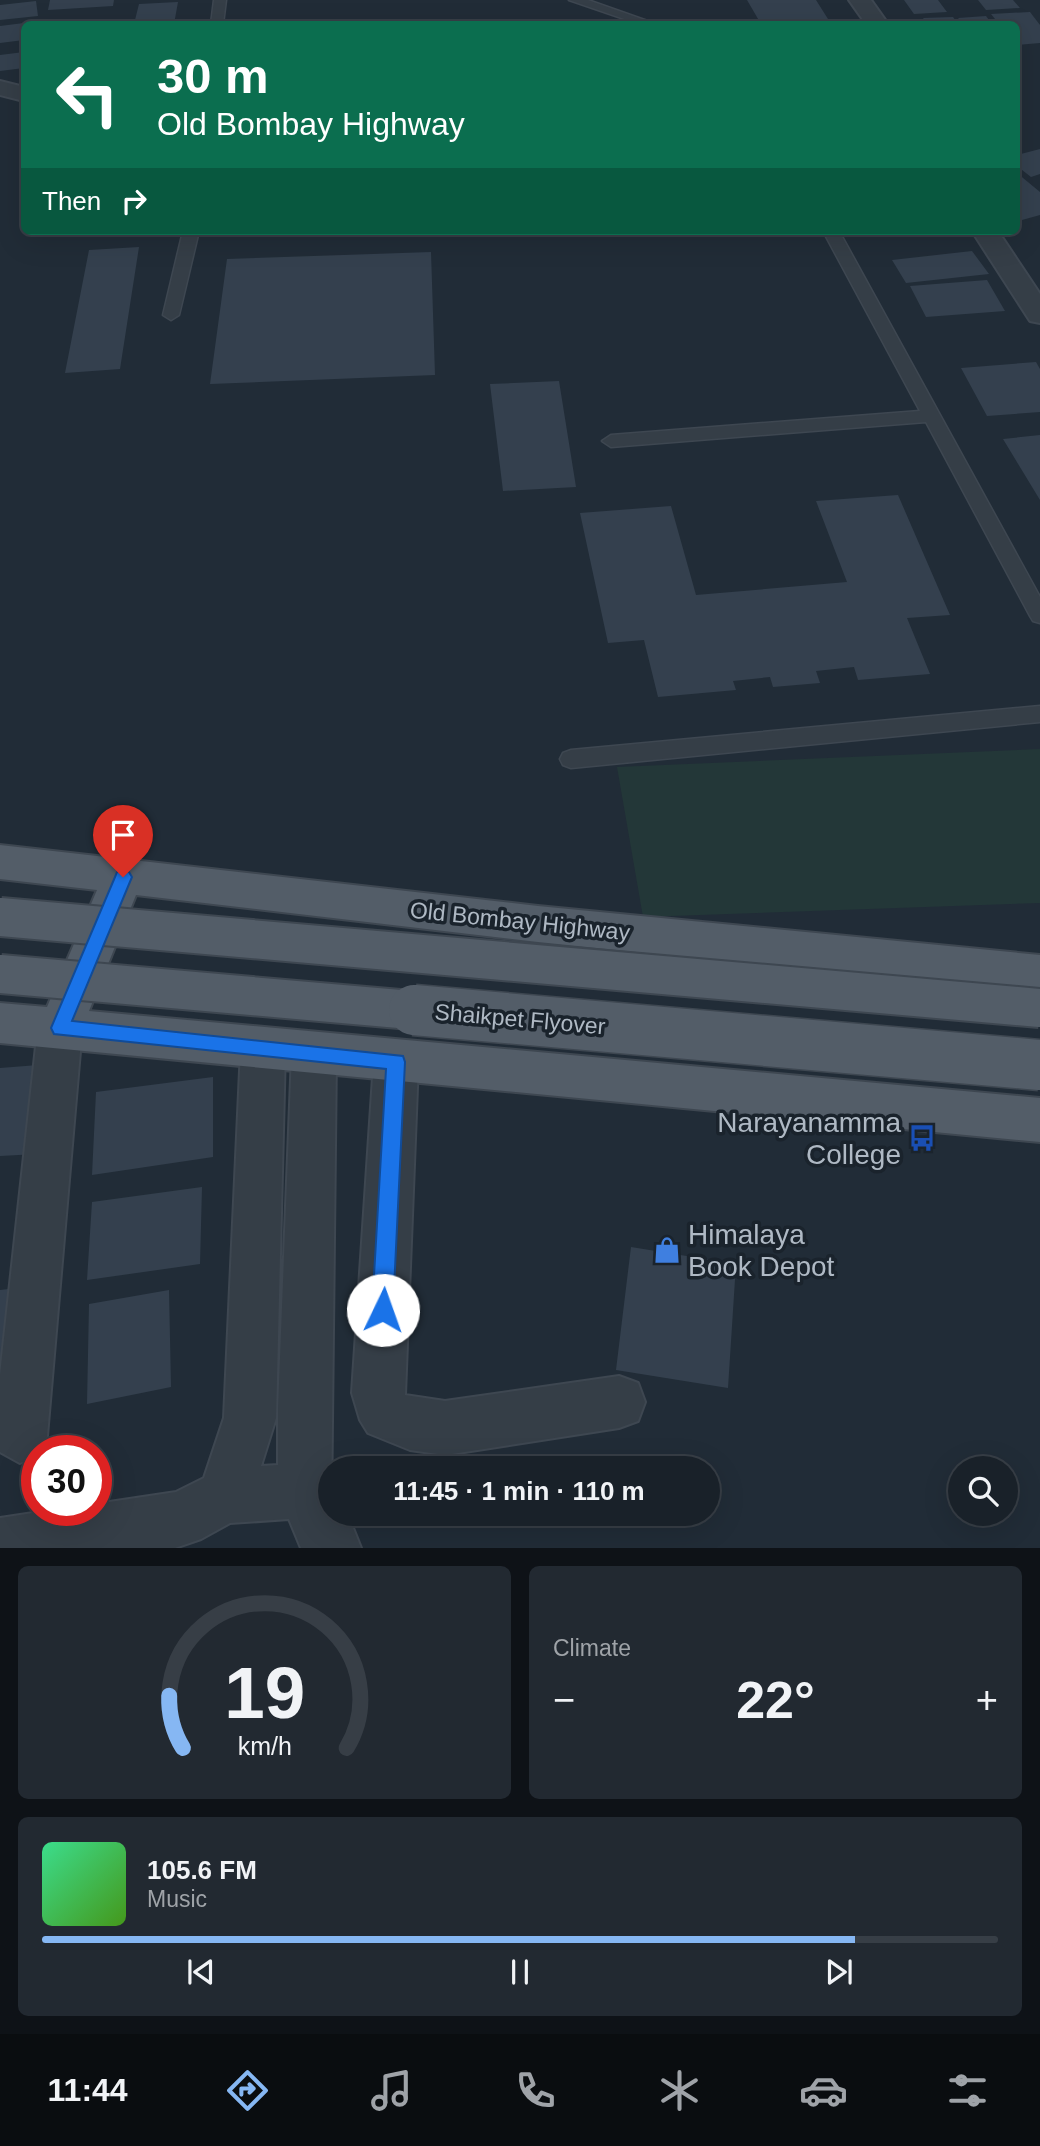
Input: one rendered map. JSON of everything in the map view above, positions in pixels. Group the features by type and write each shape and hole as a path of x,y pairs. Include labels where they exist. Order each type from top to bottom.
{"main road":[{"name":"Old Bombay Highway","path":"0,862 538,924 1040,974"},
{"path":"60,1028 123,877"},
{"path":"0,917 1040,1008"},
{"name":"Shaikpet Flyover","path":"0,974 1040,1065"},
{"path":"0,1023 1040,1120"}],"street":[{"path":"860,0 875,21"},
{"path":"0,88 21,93"},
{"path":"988,235 1040,315"},
{"path":"20,1436 60,1028"},
{"path":"225,1496 250,1418 263,1049"},
{"path":"314,1054 304,1417 306,1491 324,1537 333,1548"},
{"path":"396,1062 378,1392 379,1401 387,1414 410,1423 445,1428 619,1402"},
{"path":"0,1546 181,1519 225,1496 306,1491"}],"lane":[{"path":"217,21 220,0"},
{"path":"575,0 641,21"},
{"path":"171,315 190,235"},
{"path":"833,235 1040,616"},
{"path":"611,441 931,416"},
{"path":"571,759 1040,714"}],"green space":[{"path":"1040,749 1040,903 643,917 617,767"}],"building":[{"path":"50,0 114,0 113,6 48,10"},
{"path":"747,0 816,0 828,19 801,21 759,21"},
{"path":"904,0 938,0 947,12 914,14"},
{"path":"978,0 1013,0 1020,8 986,10"},
{"path":"36,1 38,16 0,20 0,5"},
{"path":"178,2 175,21 135,21 139,4"},
{"path":"1030,12 1040,25 1040,43 1020,45 1020,21 997,21 991,14"},
{"path":"986,16 990,21 960,21 958,18"},
{"path":"953,17 956,21 925,21 923,18"},
{"path":"21,23 21,40 0,43 0,26"},
{"path":"21,52 21,68 0,71 0,55"},
{"path":"1040,149 1040,174 1031,177 1020,168 1020,154"},
{"path":"1020,175 1040,192 1040,215 1022,220"},
{"path":"139,247 120,369 65,373 89,250"},
{"path":"972,251 989,274 906,283 892,260"},
{"path":"431,252 435,375 210,384 227,259"},
{"path":"987,280 1005,311 926,317 910,286"},
{"path":"1036,362 1040,369 1040,412 987,416 961,368"},
{"path":"559,381 576,487 503,491 490,384"},
{"path":"1040,435 1040,500 1003,439"},
{"path":"898,495 950,615 907,618 930,674 858,680 854,667 816,671 820,683 773,687 770,677 733,681 736,690 658,697 644,640 608,643 580,513 671,506 696,595 847,582 816,501"},
{"path":"51,1064 37,1154 0,1156 0,1068"},
{"path":"213,1077 213,1157 92,1175 96,1092"},
{"path":"202,1187 200,1264 87,1280 92,1202"},
{"path":"631,1247 736,1264 728,1388 616,1370"},
{"path":"18,1288 0,1408 0,1290"},
{"path":"169,1290 171,1387 87,1404 89,1304"}],"place":[{"name":"Narayanamma College","path":"922,1138"},
{"name":"Himalaya Book Depot","path":"667,1250"}],"route":[{"path":"123,877 60,1028 396,1062 383,1310"}]}
